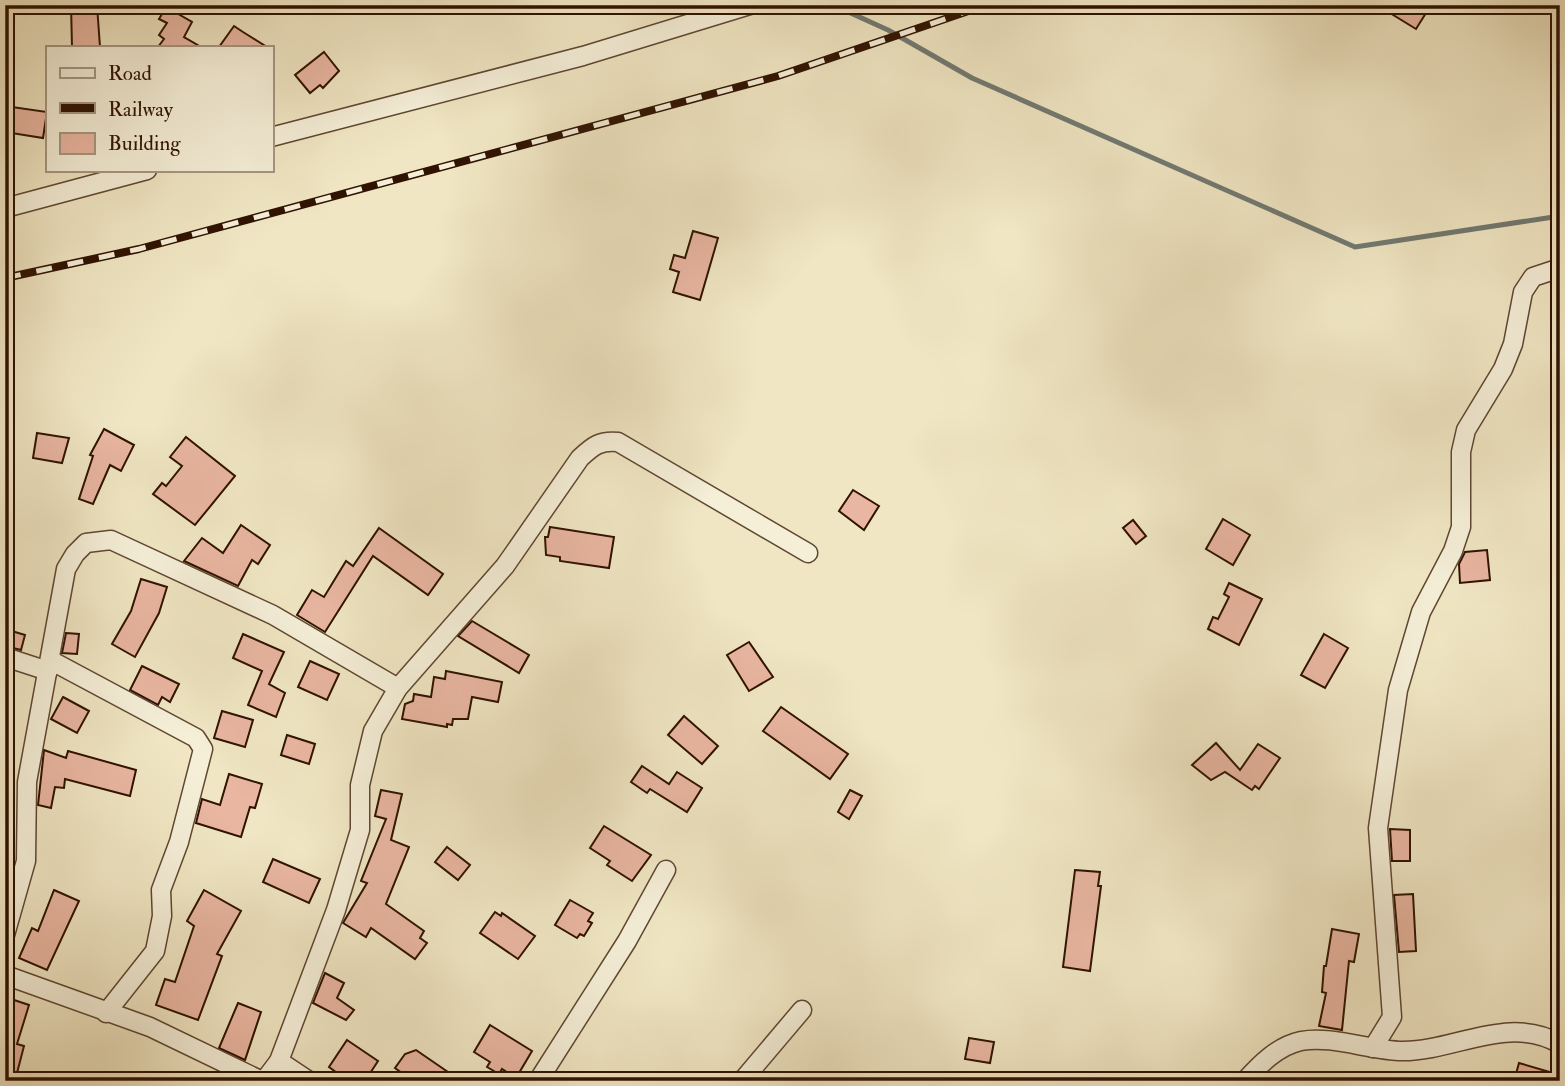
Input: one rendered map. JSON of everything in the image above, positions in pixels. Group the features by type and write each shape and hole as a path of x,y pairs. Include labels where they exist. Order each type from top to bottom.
{"street":[{"path":"273,136 583,56 750,5"},
{"path":"5,208 126,172"},
{"path":"1373,1048 1392,1017 1378,828 1398,690 1421,612 1453,551 1461,527 1461,452 1466,430 1503,369 1513,344 1523,292 1533,277 1560,268"},
{"path":"5,975 150,1027 263,1081 279,1061 331,923 360,830 360,785 373,731 398,688 505,566 580,458 594,445 606,441 618,442 808,553"},
{"path":"5,935 26,861 27,782 66,569 86,543 111,540 273,615 398,688"},
{"path":"5,657 49,666 196,738 203,749 178,842 161,890 162,916 155,951 106,1013"},
{"path":"538,1081 627,941 666,870"},
{"path":"742,1081 802,1010"},
{"path":"1245,1081 1260,1064 1284,1046 1303,1041 1404,1051 1508,1032 1549,1038 1560,1044"},
{"path":"279,1061 309,1081"}],"building":[{"path":"71,5 97,5 100,46 72,46"},
{"path":"1377,5 1431,5 1416,29"},
{"path":"166,7 192,22 184,37 199,46 159,46 164,39 159,35 167,23 159,19"},
{"path":"234,26 265,46 220,46"},
{"path":"324,52 339,71 323,88 320,85 310,93 295,75"},
{"path":"5,106 46,112 43,138 5,132"},
{"path":"693,231 718,238 700,300 673,292 679,272 670,269 674,255 685,258"},
{"path":"104,429 134,445 121,471 110,465 93,504 79,499 93,456 90,455"},
{"path":"37,433 69,438 62,463 33,458"},
{"path":"186,437 235,476 195,525 153,494 162,483 166,486 182,466 170,457"},
{"path":"853,490 879,506 864,530 839,511"},
{"path":"1223,519 1250,535 1233,565 1206,549"},
{"path":"1133,520 1146,536 1136,544 1123,528"},
{"path":"241,525 270,545 258,564 252,560 238,586 184,561 202,538 223,553"},
{"path":"550,527 614,537 609,568 560,561 560,557 546,555 545,537 548,537"},
{"path":"379,528 443,574 428,595 373,556 325,632 297,615 312,590 324,597 346,561 353,566"},
{"path":"1487,550 1490,580 1460,583 1459,564 1465,552"},
{"path":"141,579 167,587 159,613 135,657 112,644 131,611"},
{"path":"1229,583 1262,599 1239,645 1208,629 1213,617 1218,619 1229,597 1224,594"},
{"path":"472,621 529,655 519,673 458,636"},
{"path":"5,629 25,635 21,650 5,646"},
{"path":"66,633 79,634 77,654 62,653"},
{"path":"243,634 284,652 269,684 285,693 276,717 248,705 262,671 233,658"},
{"path":"1324,634 1348,648 1325,688 1301,675"},
{"path":"749,642 773,677 749,691 727,655"},
{"path":"310,661 339,674 327,700 298,687"},
{"path":"142,666 179,684 170,702 162,697 158,705 130,690"},
{"path":"446,671 502,682 498,702 472,697 468,719 453,719 452,725 447,724 447,727 402,719 405,704 413,701 414,694 431,697 434,677 445,679"},
{"path":"63,697 89,711 77,733 51,719"},
{"path":"781,707 848,754 830,779 763,731"},
{"path":"222,711 253,720 245,747 214,738"},
{"path":"684,716 718,746 702,764 668,735"},
{"path":"287,735 315,744 309,764 281,755"},
{"path":"1216,743 1240,770 1258,744 1280,758 1259,789 1255,786 1252,790 1225,772 1211,780 1192,765"},
{"path":"44,750 66,758 68,751 136,770 130,796 65,779 64,788 55,787 51,808 38,805"},
{"path":"642,766 669,784 677,772 702,788 687,812 650,789 647,793 631,782"},
{"path":"229,774 262,784 255,808 250,807 241,837 196,823 202,799 220,805"},
{"path":"381,790 402,794 391,840 409,847 386,904 424,931 420,938 427,943 415,959 371,928 366,937 343,923 367,883 361,881 386,819 375,816"},
{"path":"850,790 862,796 849,819 838,812"},
{"path":"604,826 651,855 632,881 607,865 610,861 590,848"},
{"path":"1390,829 1410,830 1410,861 1392,861"},
{"path":"447,847 470,865 458,880 435,862"},
{"path":"273,859 320,879 309,903 263,882"},
{"path":"1075,870 1100,872 1098,886 1101,886 1090,971 1063,967"},
{"path":"54,890 79,901 47,970 19,958 32,928 38,931"},
{"path":"204,890 241,911 217,954 222,956 198,1020 156,1005 165,979 175,982 194,926 187,921"},
{"path":"1413,894 1416,951 1399,952 1394,895"},
{"path":"570,900 593,913 588,921 592,923 584,936 580,934 577,938 555,925"},
{"path":"495,912 501,916 502,913 535,936 518,959 480,933"},
{"path":"1332,929 1359,934 1354,962 1349,961 1342,1030 1319,1026 1326,993 1322,992 1324,966"},
{"path":"325,973 344,983 337,998 354,1010 346,1020 313,1003"},
{"path":"5,997 29,1005 17,1044 24,1046 17,1073 5,1071"},
{"path":"238,1003 261,1012 245,1060 219,1048"},
{"path":"490,1025 532,1051 516,1078 502,1069 499,1074 487,1067 490,1062 474,1052"},
{"path":"969,1038 994,1042 990,1063 965,1059"},
{"path":"347,1040 378,1061 365,1081 348,1081 329,1067"},
{"path":"416,1050 461,1081 413,1081 395,1068 405,1054"},
{"path":"1519,1063 1560,1075 1560,1081 1514,1081"}],"waterway":[{"path":"833,5 888,30 972,78 1355,247 1560,216"}],"railway":[{"path":"5,278 139,249 778,76 986,5"}]}
